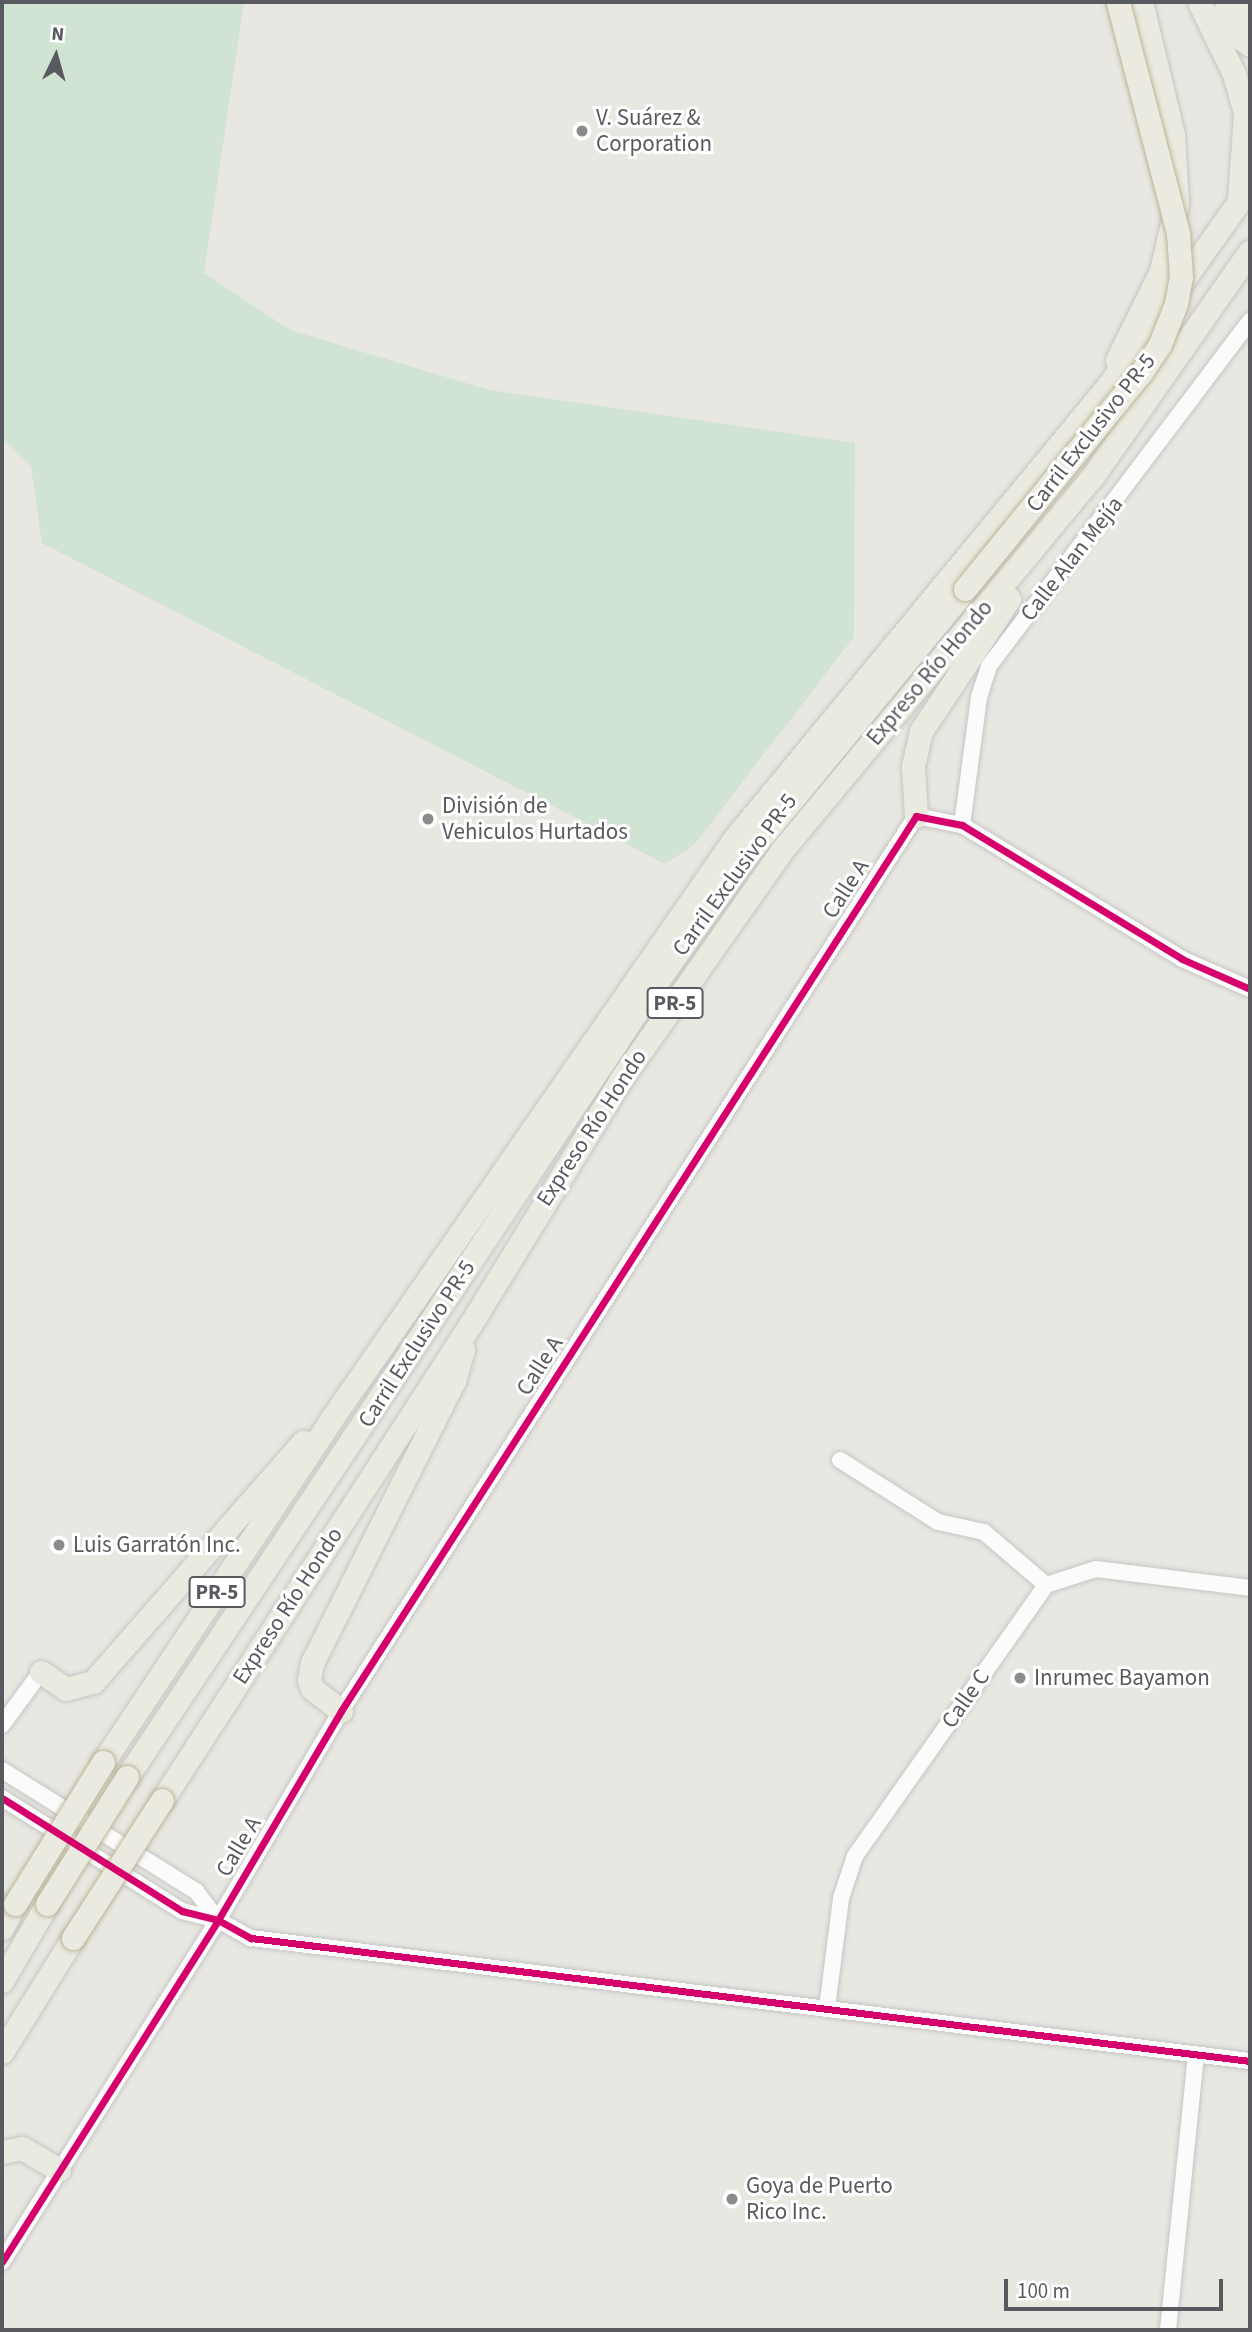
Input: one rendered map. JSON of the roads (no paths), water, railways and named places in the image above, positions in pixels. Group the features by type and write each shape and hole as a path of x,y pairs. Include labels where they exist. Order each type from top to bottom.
{"highway":[{"name":"Carril Exclusivo PR-5","path":"2,1981 127,1777 729,879 810,773 965,589 1140,374 1165,334 1176,304 1181,277 1178,233 1118,2"},
{"path":"1108,386 1128,331 1161,271 1177,203 1173,135 1141,2"},
{"path":"1226,2 1250,18"},
{"path":"1202,7 1250,45"},
{"path":"1202,7 1234,74 1245,113 1245,195"},
{"name":"Expreso Río Hondo","path":"2,1928 103,1762 330,1422 735,838 1108,386 1245,195"},
{"name":"Expreso Río Hondo","path":"2,2052 470,1325 624,1075 783,849 1093,476 1250,251"},
{"path":"916,816 913,766 921,731 1093,476"},
{"path":"341,1711 312,1688 309,1680 312,1663 454,1381 470,1325"},
{"path":"41,1672 66,1689 93,1682 301,1443 330,1422"},
{"path":"2,2152 22,2148 59,2170"}],"street":[{"name":"Calle Alan Mejía","path":"962,825 979,697 989,666 1250,321"},
{"path":"916,816 962,825 1182,960 1250,989"},
{"name":"Calle A","path":"2,2262 218,1920 341,1711 916,816"},
{"path":"840,1460 939,1522 984,1532 1046,1585 1096,1569 1250,1588"},
{"name":"Calle C","path":"827,2008 841,1898 855,1856 1046,1585"},
{"path":"2,1725 41,1672"},
{"path":"2,1770 197,1891 218,1920"},
{"path":"2,1798 182,1911 218,1920 251,1938 1250,2061"},
{"path":"1168,2330 1196,2054"}],"place":[{"name":"V. Suárez & Corporation","path":"582,131"},
{"name":"División de Vehiculos Hurtados","path":"428,819"},
{"name":"Luis Garratón Inc.","path":"59,1545"},
{"name":"Inrumec Bayamon","path":"1020,1678"},
{"name":"Goya de Puerto Rico Inc.","path":"732,2199"}]}
